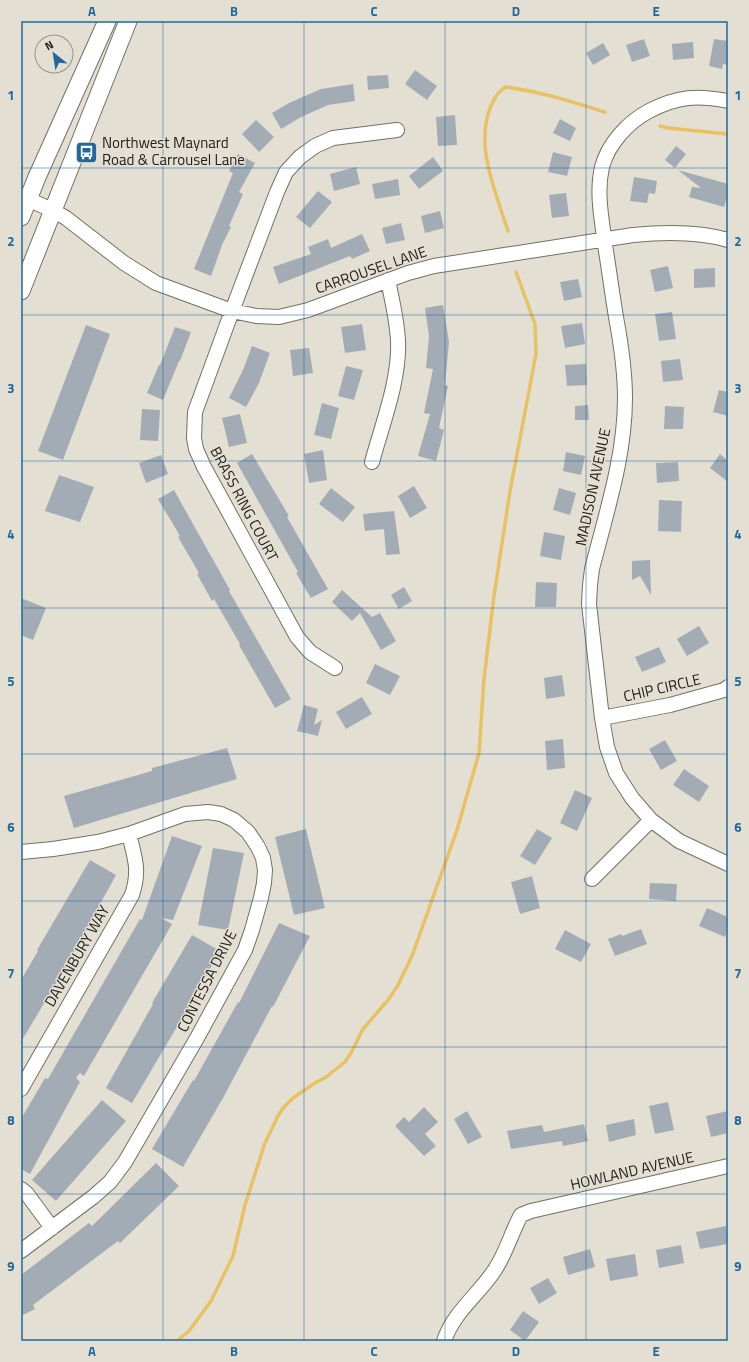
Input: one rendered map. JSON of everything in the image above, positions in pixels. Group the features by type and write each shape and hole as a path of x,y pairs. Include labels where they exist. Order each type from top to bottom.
{"main road":[{"path":"21,217 24,197 107,21"},
{"path":"21,291 128,21"}],"street":[{"name":"MADISON AVENUE","path":"728,101 705,97 677,99 642,114 614,141 602,167 599,193 622,350 625,379 625,400 624,428 620,459 592,569 589,604 602,718 607,747 616,773 632,798 651,820 679,841 728,864"},
{"name":"BRASS RING COURT","path":"335,668 310,652 297,638 204,467 196,449 194,438 196,412 232,311 286,172 300,157 315,146 333,138 397,130"},
{"name":"CARROUSEL LANE","path":"24,197 66,218 124,263 156,283 232,311 256,316 279,317 308,310 388,280 434,266 659,232 704,235 728,240"},
{"path":"372,462 391,393 397,362 398,341 388,280"},
{"name":"CHIP CIRCLE","path":"602,718 670,705 724,690 728,687"},
{"name":"CONTESSA DRIVE","path":"21,852 98,842 129,834 185,814 208,812 221,814 242,825 254,839 263,858 265,870 263,891 252,930 235,971 125,1162 110,1182 93,1197 21,1251"},
{"path":"592,879 651,820"},
{"name":"DAVENBURY WAY","path":"21,1089 132,895 136,884 136,865 129,834"},
{"name":"HOWLAND AVENUE","path":"444,1341 459,1313 494,1271 521,1215 531,1211 728,1166"},
{"path":"21,1189 27,1194 52,1228"}],"building":[{"path":"644,39 650,56 632,62 626,45"},
{"path":"714,39 728,41 728,65 723,64 722,69 709,66"},
{"path":"693,42 694,58 673,60 672,44"},
{"path":"603,43 610,55 593,65 586,53"},
{"path":"415,70 437,86 427,100 405,84"},
{"path":"388,75 389,88 368,90 367,76"},
{"path":"353,84 355,101 328,105 301,117 281,129 272,113 289,103 321,89"},
{"path":"455,115 457,145 438,146 436,117"},
{"path":"560,119 576,128 570,141 553,133"},
{"path":"256,120 274,137 259,152 242,134"},
{"path":"676,146 686,154 675,168 665,160"},
{"path":"553,152 572,157 567,176 548,172"},
{"path":"238,154 255,163 239,192 243,194 229,226 231,227 222,245 211,276 194,269 233,173 229,171"},
{"path":"433,157 443,171 419,189 409,176"},
{"path":"356,167 360,184 334,191 330,174"},
{"path":"678,170 728,184 728,193 724,207 689,197 692,187 701,188"},
{"path":"634,177 657,181 655,194 649,193 647,203 630,201"},
{"path":"398,179 400,195 375,199 372,184"},
{"path":"318,191 332,202 310,228 296,217"},
{"path":"566,193 569,216 552,218 549,195"},
{"path":"440,211 444,228 425,233 421,216"},
{"path":"401,223 405,240 386,244 382,228"},
{"path":"362,234 370,251 352,259 350,256 279,284 273,267 311,254 308,247 328,239 331,248"},
{"path":"668,266 673,288 655,292 650,270"},
{"path":"715,268 715,287 694,288 694,269"},
{"path":"578,279 582,297 564,301 560,282"},
{"path":"443,305 449,342 445,385 448,386 439,428 444,430 436,461 418,456 430,414 424,413 433,369 426,368 429,336 425,308"},
{"path":"672,312 676,339 659,341 655,314"},
{"path":"582,323 585,344 565,348 561,326"},
{"path":"362,324 366,350 345,353 341,327"},
{"path":"86,325 110,334 63,460 38,451"},
{"path":"175,327 191,332 163,400 147,393"},
{"path":"252,346 270,353 259,383 246,407 229,398 243,370"},
{"path":"309,348 313,373 293,376 290,350"},
{"path":"680,359 683,380 663,382 661,361"},
{"path":"586,364 587,385 567,386 565,365"},
{"path":"346,366 363,370 354,400 338,396"},
{"path":"719,390 728,392 728,416 713,412"},
{"path":"322,403 339,408 331,439 314,435"},
{"path":"588,405 589,420 575,420 575,406"},
{"path":"665,406 684,407 683,429 664,429"},
{"path":"142,409 160,410 158,441 140,440"},
{"path":"240,414 247,443 229,447 222,418"},
{"path":"323,450 327,480 309,483 304,454"},
{"path":"566,452 585,456 581,475 563,471"},
{"path":"252,454 289,516 287,517 328,589 311,598 237,463"},
{"path":"720,454 728,461 728,482 710,468"},
{"path":"161,455 168,474 146,483 139,463"},
{"path":"678,462 679,481 657,483 656,463"},
{"path":"59,475 94,487 80,522 45,511"},
{"path":"414,486 427,508 410,518 398,496"},
{"path":"331,488 355,507 343,522 319,504"},
{"path":"559,488 576,493 570,515 553,510"},
{"path":"174,490 230,590 229,591 291,699 275,708 214,599 212,601 197,574 199,573 178,537 180,536 158,499"},
{"path":"659,500 682,501 681,532 658,531"},
{"path":"394,511 400,554 386,555 384,529 365,531 363,514"},
{"path":"544,532 565,536 561,560 540,556"},
{"path":"650,560 651,595 640,576 632,580 632,561"},
{"path":"536,582 557,583 556,607 535,607"},
{"path":"404,587 412,601 399,609 391,595"},
{"path":"342,590 372,617 380,613 396,641 381,650 360,613 352,621 332,602"},
{"path":"21,598 46,608 33,640 21,635"},
{"path":"699,626 709,643 687,656 677,639"},
{"path":"659,647 666,662 642,672 635,657"},
{"path":"375,664 400,676 390,695 366,683"},
{"path":"562,675 565,696 546,699 544,678"},
{"path":"362,697 372,714 346,729 336,712"},
{"path":"304,705 318,709 314,725 322,720 318,736 297,731"},
{"path":"563,739 565,768 547,770 545,741"},
{"path":"665,740 677,761 661,770 649,749"},
{"path":"227,748 237,779 74,828 64,796 152,771 152,768"},
{"path":"684,769 709,786 699,802 673,785"},
{"path":"575,790 592,798 577,831 560,823"},
{"path":"306,829 325,908 294,915 275,837"},
{"path":"537,829 552,838 535,865 520,856"},
{"path":"172,836 202,846 173,920 161,918 172,924 84,1076 80,1073 76,1078 80,1082 30,1174 21,1169 21,1119 45,1078 48,1079 140,919 142,920"},
{"path":"213,848 244,853 228,930 198,925"},
{"path":"90,860 116,875 65,968 21,1042 21,980"},
{"path":"532,876 540,908 520,914 511,882"},
{"path":"650,883 677,884 676,901 649,899"},
{"path":"707,908 728,917 728,930 725,937 699,926"},
{"path":"279,923 310,936 223,1098 183,1167 152,1149 193,1080 194,1081 238,1002 239,1003"},
{"path":"641,929 647,944 615,956 608,939"},
{"path":"565,930 591,944 581,962 555,949"},
{"path":"192,935 220,951 132,1103 106,1088 153,1004 152,1003"},
{"path":"102,1100 126,1121 56,1201 32,1180"},
{"path":"668,1102 674,1130 655,1134 649,1106"},
{"path":"424,1107 438,1122 425,1134 436,1146 424,1156 395,1126 404,1117 409,1122"},
{"path":"467,1111 482,1137 468,1144 454,1119"},
{"path":"728,1111 728,1133 711,1137 706,1116"},
{"path":"634,1119 636,1135 609,1142 606,1125"},
{"path":"584,1124 588,1141 563,1146 562,1141 511,1149 507,1131 542,1125 544,1132"},
{"path":"156,1163 179,1186 120,1243 118,1241 33,1305 35,1309 21,1316 21,1275 89,1223 92,1226"},
{"path":"726,1226 728,1244 700,1249 696,1232"},
{"path":"681,1245 684,1263 659,1268 656,1250"},
{"path":"590,1249 595,1267 568,1275 563,1257"},
{"path":"635,1254 638,1276 610,1281 606,1259"},
{"path":"548,1278 557,1293 539,1304 530,1288"},
{"path":"523,1311 539,1322 525,1341 510,1330"}],"waterway":[{"path":"508,231 492,181 485,147 485,130 488,114 497,95 505,87 518,89 555,97 605,112"},
{"path":"660,126 728,134"},
{"path":"177,1341 189,1331 211,1301 233,1256 245,1205 265,1143 278,1116 283,1108 293,1098 326,1077 345,1062 363,1029 397,987 412,956 457,830 479,753 484,679 494,596 510,491 536,354 535,324 516,272"}],"place":[{"name":"Northwest Maynard Road & Carrousel Lane","path":"87,152"}]}
